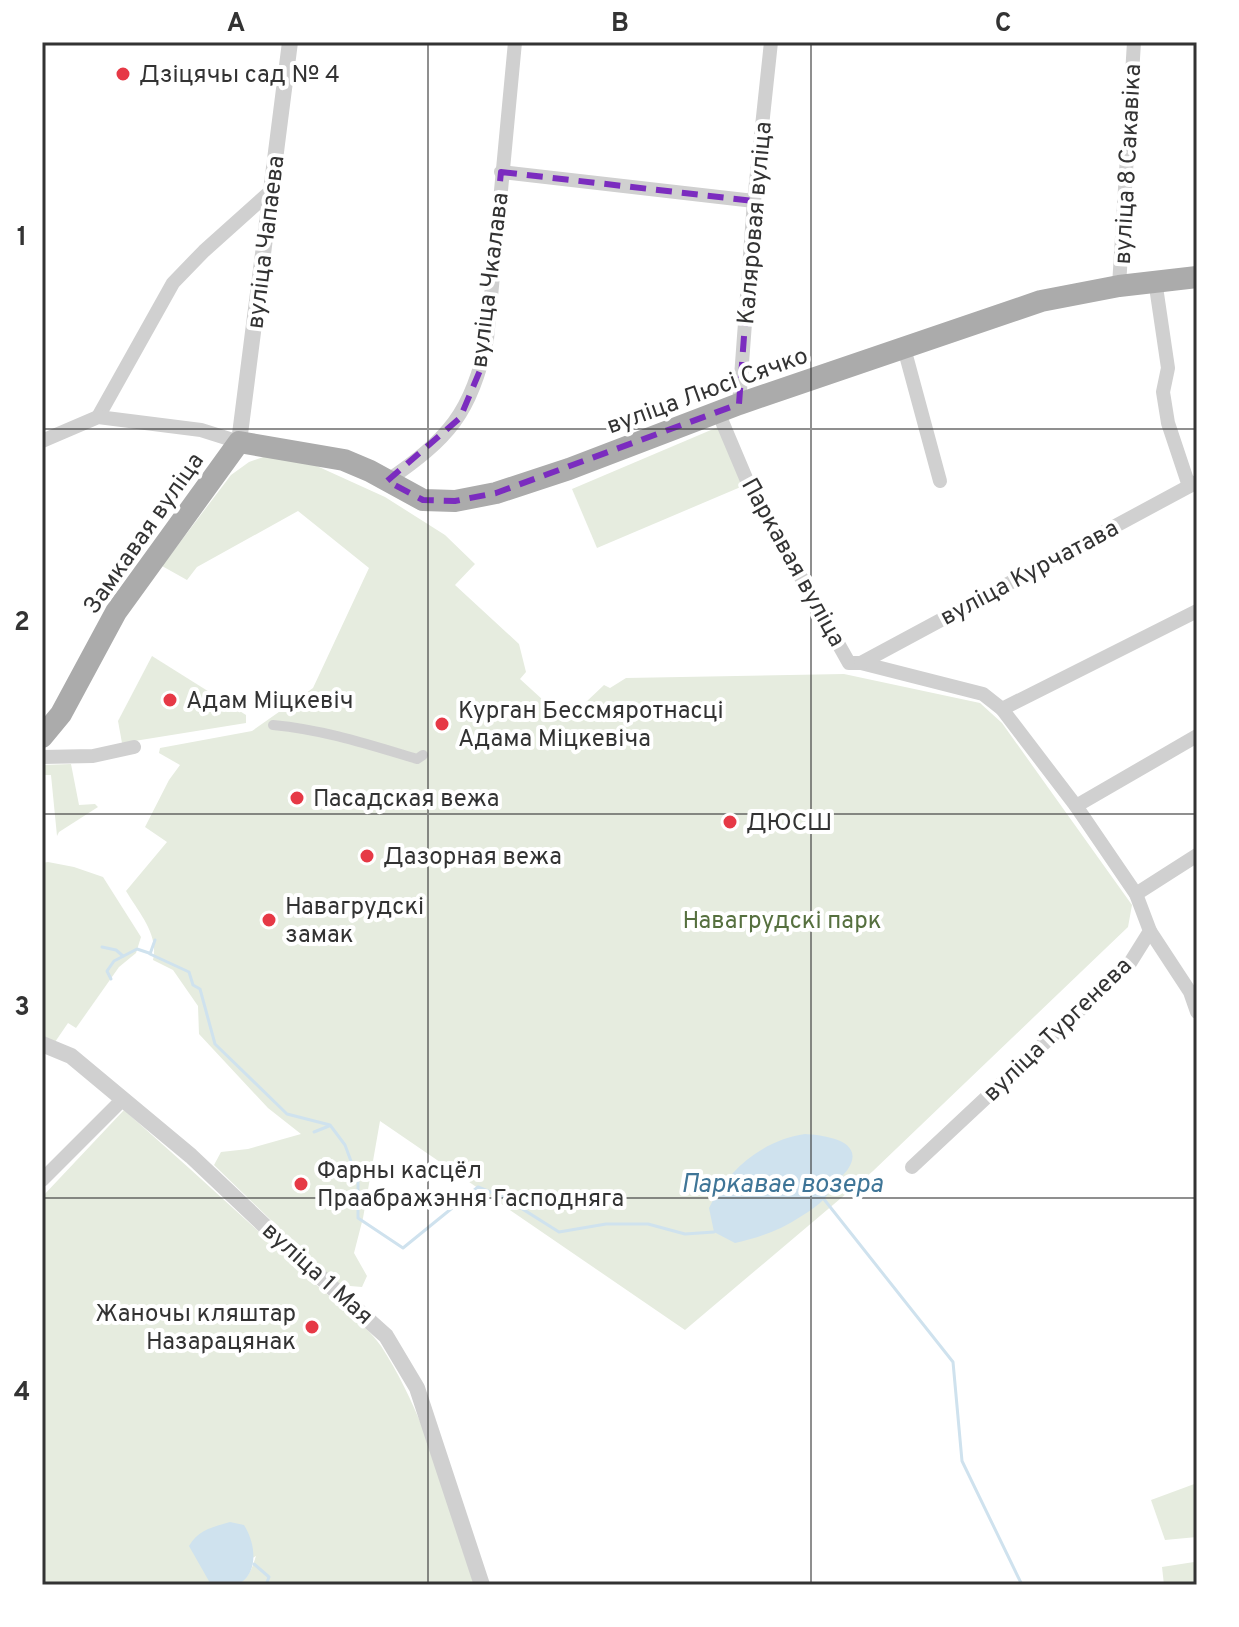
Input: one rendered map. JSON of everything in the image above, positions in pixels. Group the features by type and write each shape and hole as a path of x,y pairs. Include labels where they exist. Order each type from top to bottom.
{"main road":[{"name":"вуліца Люсі Сячко","path":"239,442 344,460 423,500 455,501 496,493 569,469 728,408 1041,301 1155,280 1197,277"},
{"name":"Замкавая вуліца","path":"42,737 61,714 116,612 239,442"}],"street":[{"name":"вуліца Чапаева","path":"239,442 290,42"},
{"name":"вуліца Чкалава","path":"387,481 430,449 460,418 472,396 487,339 515,42"},
{"name":"Каляровая вуліца","path":"728,408 771,42"},
{"name":"вуліца 8 Сакавіка","path":"1119,286 1134,42"},
{"path":"501,172 754,201"},
{"path":"98,417 173,283 271,191"},
{"path":"1155,280 1168,368 1163,392 1168,423 1193,484"},
{"path":"904,348 940,481"},
{"name":"Паркавая вуліца","path":"728,408 748,483 849,663 861,663 983,694 1002,709 1076,806 1136,894"},
{"path":"42,441 98,417 201,430 239,442"},
{"name":"вуліца Курчатава","path":"861,663 1193,484"},
{"path":"1002,709 1197,611"},
{"path":"273,725 341,735 417,759 423,755"},
{"path":"1076,806 1197,736"},
{"path":"42,757 93,756 134,747"},
{"path":"1197,855 1136,894 1150,931 1190,992 1197,1012"},
{"name":"вуліца Тургенева","path":"912,1167 1130,963 1150,931"},
{"name":"вуліца 1 Мая","path":"42,1044 71,1056 123,1099 224,1184 286,1246 378,1326 394,1346 417,1388 482,1585"},
{"path":"42,1180 123,1099"}],"highlighted area":[{"path":"501,172 754,201 739,404 496,493 455,501 423,500 387,481 460,418 481,368"}],"green space":[{"path":"718,427 743,486 597,548 572,489"},
{"name":"Навагрудскі парк","path":"269,455 297,457 385,497 445,535 475,564 455,585 519,644 526,672 520,679 566,721 604,685 610,688 626,678 844,674 980,703 1002,723 1132,905 1128,927 873,1171 685,1330 380,1121 354,1253 367,1276 362,1287 338,1285 214,1165 221,1152 248,1149 301,1134 268,1108 199,1034 198,1006 173,970 153,960 151,933 126,891 167,842 145,827 180,765 159,753 160,748 252,731 313,688 369,568 298,511 197,567 187,580 162,566 231,475 249,462"},
{"path":"152,656 246,715 246,723 122,743 118,721"},
{"path":"71,764 79,805 95,804 98,807 57,836 51,775 45,775 44,765"},
{"path":"42,863 103,877 141,937 136,953 119,967 76,1028 68,1023 55,1042 42,1037"},
{"path":"124,1110 357,1320 381,1346 397,1372 424,1431 447,1494 474,1585 234,1585 249,1574 256,1556 210,1583 214,1585 42,1585 42,1197"},
{"path":"1197,1483 1197,1537 1165,1540 1151,1500"},
{"path":"1194,1562 1197,1585 1164,1585 1162,1567"}],"water":[{"name":"Паркавае возера","path":"805,1134 840,1141 852,1151 848,1169 825,1198 793,1222 752,1239 735,1243 714,1232 709,1208 736,1169 761,1150"},
{"path":"230,1522 244,1525 250,1537 253,1549 251,1571 237,1584 225,1586 210,1583 189,1546 201,1533"}],"waterway":[{"path":"155,940 150,954 189,972 193,985 200,989 215,1044 287,1114 330,1125 345,1145 358,1180 358,1218 403,1248 478,1187 505,1198 559,1232 606,1224 648,1224 685,1234 714,1232"},
{"path":"102,947 116,950 123,956"},
{"path":"111,979 107,971 114,961 137,949 149,953"},
{"path":"314,1132 329,1126"},
{"path":"823,1198 953,1362 962,1461 1022,1585"},
{"path":"254,1564 269,1577 266,1585"}],"place":[{"name":"Дзіцячы сад № 4","path":"123,74"},
{"name":"Адам Міцкевіч","path":"170,700"},
{"name":"Курган Бессмяротнасці Адама Міцкевіча","path":"442,724"},
{"name":"Пасадская вежа","path":"297,798"},
{"name":"ДЮСШ","path":"730,822"},
{"name":"Дазорная вежа","path":"367,856"},
{"name":"Навагрудскі замак","path":"269,920"},
{"name":"Фарны касцёл Праабражэння Гасподняга","path":"301,1184"},
{"name":"Жаночы кляштар Назарацянак","path":"312,1327"}]}
